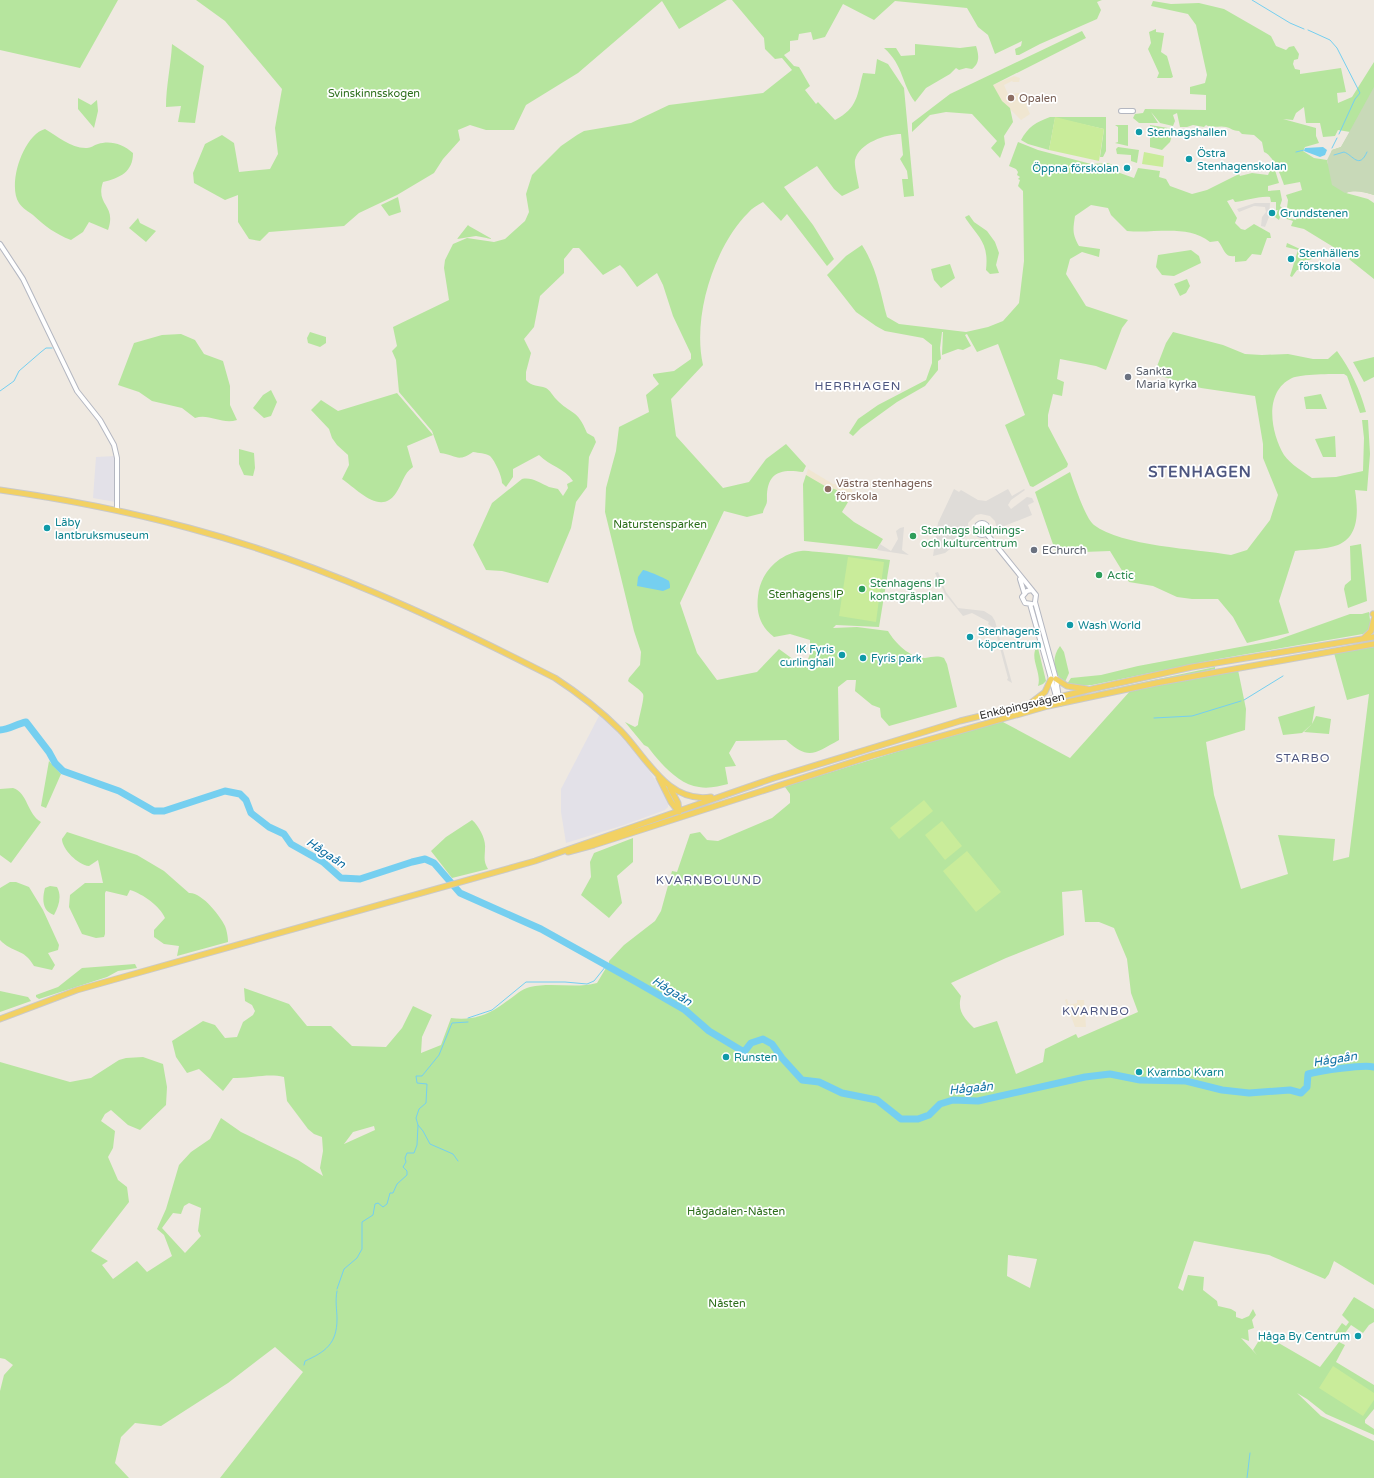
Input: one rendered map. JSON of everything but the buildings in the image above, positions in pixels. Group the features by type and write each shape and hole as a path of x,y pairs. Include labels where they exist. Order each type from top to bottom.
{"main road":[{"path":"0,490 117,510 189,528 235,542 348,581 410,608 525,663 555,678 580,694 620,730 668,785 682,795 693,798 727,794"},
{"path":"1362,639 1371,631 1374,616"},
{"name":"Enköpingsvägen","path":"560,853 666,814 960,721 1092,689 1200,666 1374,637"},
{"name":"Enköpingsvägen","path":"560,853 594,845 871,756 1060,704 1185,677 1374,644"},
{"path":"1027,704 1045,692 1054,679 1066,686 1092,689"},
{"path":"657,774 671,802 681,817"},
{"path":"668,785 678,803 678,811"},
{"path":"666,814 671,802"},
{"path":"0,1019 77,990 560,853"}],"street":[{"path":"1120,111 1133,111"},
{"path":"0,244 23,278 77,391 100,420 114,445 117,458 117,510"},
{"path":"986,533 1036,595 1035,602 1060,704"},
{"path":"1019,575 1024,592 1022,597 1023,602 1030,604 1035,602"},
{"path":"1024,592 1032,590"},
{"path":"1030,604 1054,679"}],"shaded area":[{"name":"Opalen","path":"1014,76 1020,78 1019,82 1012,81 1004,85 1008,94 1019,93 1024,100 1033,96 1035,101 1026,105 1030,114 1021,120 988,87"},
{"path":"1255,203 1270,203 1269,217 1265,227 1261,226 1262,217 1266,212 1265,207 1254,206 1239,212 1237,209"},
{"path":"115,456 115,502 93,498 96,457"},
{"name":"Västra stenhagens förskola","path":"808,469 833,484 850,486 853,493 845,508 810,503 805,479"},
{"path":"954,489 959,492 961,490 978,500 986,501 1008,489 1012,496 1024,489 1025,490 1011,500 1008,505 1011,509 1027,497 1032,498 1034,502 1028,505 1032,515 997,529 995,521 990,516 981,514 976,515 968,523 969,534 945,553 933,556 938,523"},
{"path":"904,527 902,550 909,555 877,550 880,544 891,551 898,539 896,531"},
{"path":"938,572 946,592 958,608 984,611 992,616 995,621 1012,683 1007,680 1008,678 997,637 995,637 992,627 988,624 989,622 972,613 963,616 945,594 935,573"},
{"path":"600,714 640,757 662,790 668,803 668,807 665,810 624,825 566,843 561,812 561,789"},
{"path":"1067,999 1069,1005 1077,1003 1077,1000 1084,1000 1086,1027 1075,1027 1065,1000"}],"green space":[{"path":"0,0 118,0 80,68 0,50"},
{"name":"Svinskinnsskogen","path":"196,0 727,0 679,29 662,1 578,73 526,105 514,130 486,130 470,125 458,130 460,140 443,159 434,173 397,195 359,213 344,226 269,232 260,241 249,239 238,222 238,195 225,200 194,183 193,173 205,144 222,135 234,143 239,172 270,169 278,154 275,128 282,89 225,21"},
{"path":"732,0 1102,0 1097,2 1101,10 1097,19 1019,55 1016,55 1015,49 1021,46 1022,41 995,54 988,35 978,27 967,8 895,1 874,20 843,4 825,37 813,40 811,32 799,34 798,40 790,41 790,51 784,55 794,66 799,67 810,86 805,90 816,104 818,102 835,120 848,111 852,106 858,94 863,73 875,74 877,59 888,64 904,88 914,196 904,197 902,179 908,179 907,171 900,159 903,155 901,134 895,134 867,144 858,154 855,163 859,188 842,196 834,189 817,166 784,187 813,225 834,259 827,266 787,214 781,221 763,202 750,211 736,227 725,244 716,263 703,305 700,346 703,365 671,399 676,436 723,488 749,482 766,459 786,444 806,466 803,472 780,472 771,479 767,492 767,502 763,513 747,517 724,511 680,603 697,653 717,680 757,672 779,649 801,665 807,662 810,654 810,640 790,634 774,637 762,624 758,614 759,588 766,573 772,566 785,556 803,551 890,560 879,627 836,625 833,628 857,627 888,631 899,645 909,653 925,658 937,656 944,658 947,664 957,707 889,726 881,717 880,708 872,705 855,691 856,680 847,680 838,687 839,740 812,753 801,751 786,740 736,741 729,753 736,766 725,767 728,784 703,788 684,782 670,772 648,747 644,745 625,722 635,727 638,725 643,694 628,681 640,665 641,652 634,631 605,512 606,488 616,451 619,427 649,412 646,395 659,384 653,374 674,371 691,359 691,354 673,316 663,285 657,273 637,287 620,265 603,275 579,248 573,248 564,259 564,273 540,296 534,327 524,339 531,353 526,372 526,380 533,385 547,389 561,404 577,415 587,433 594,437 596,442 589,457 587,487 576,502 571,528 548,583 502,571 486,570 473,545 492,503 522,479 533,480 558,489 563,496 568,488 567,484 573,481 565,473 539,455 513,469 513,477 506,487 502,483 496,465 490,456 473,452 460,458 440,453 432,431 399,392 396,360 392,351 397,346 393,327 449,300 444,268 445,260 453,244 467,238 494,242 505,239 525,221 529,212 526,194 532,175 561,146 584,131 631,123 669,105 763,93 792,70 782,58 775,59 765,49 764,38"},
{"path":"1153,1 1171,4 1199,3 1224,9 1271,36 1276,46 1286,50 1289,47 1294,46 1299,54 1298,59 1294,60 1293,64 1295,69 1300,70 1300,74 1341,68 1346,92 1337,93 1338,103 1352,97 1374,62 1374,195 1356,191 1346,193 1368,199 1374,203 1374,279 1335,248 1304,229 1291,226 1293,221 1284,218 1296,220 1298,211 1287,208 1288,200 1286,195 1302,190 1300,182 1284,185 1279,171 1273,161 1264,152 1262,142 1254,135 1242,134 1239,131 1235,131 1228,127 1211,127 1206,125 1204,127 1193,125 1180,127 1177,113 1173,115 1175,121 1173,126 1160,123 1151,112 1158,123 1139,123 1133,118 1135,114 1143,113 1145,109 1206,110 1206,95 1190,94 1190,87 1205,83 1207,75 1196,25 1188,14 1151,6","holes":["1304,107 1306,123 1320,123 1323,137 1335,136 1338,130 1350,132 1361,114 1341,147 1332,150 1328,164 1327,160 1314,158 1303,151 1305,147 1319,143 1316,136 1316,128 1283,119 1293,120 1296,113"]},
{"path":"1156,29 1156,32 1164,33 1161,52 1167,56 1173,77 1171,78 1157,78 1159,73 1148,49 1151,43 1149,32"},
{"path":"1082,31 1086,38 993,85 1002,101 1010,108 1013,122 1004,136 1005,144 1000,158 991,148 997,141 972,114 946,112 930,115 912,132 912,123 950,94"},
{"path":"172,44 204,66 195,123 178,122 181,106 166,107"},
{"path":"915,44 960,48 976,46 978,61 972,69 966,68 959,70 956,68 950,74 926,88 915,102 910,95 895,61 884,48 896,48 901,56 915,55"},
{"path":"1374,87 1374,195 1360,192 1345,193 1332,185 1327,160 1332,150 1341,147"},
{"path":"78,98 91,105 97,100 98,111 94,128 78,109"},
{"path":"1050,117 1106,117 1106,151 1103,157 1100,157 1104,129 1055,118 1049,150 1028,144 1021,140 1033,126"},
{"path":"1055,117 1104,129 1099,161 1049,150"},
{"path":"1115,125 1128,125 1128,146 1115,143 1118,142 1118,127"},
{"path":"1150,125 1174,129 1170,142 1162,150 1150,147"},
{"path":"45,129 65,142 81,148 88,148 107,142 121,145 133,153 131,165 124,173 103,182 101,190 103,201 110,215 108,230 89,222 83,232 71,240 50,229 19,203 15,185 19,162 30,141 37,133"},
{"path":"1018,142 1038,150 1091,164 1108,163 1115,166 1120,173 1134,178 1138,168 1160,171 1159,177 1166,179 1170,186 1192,194 1207,190 1239,174 1240,176 1252,173 1268,175 1272,166 1275,170 1279,183 1268,186 1268,191 1280,190 1282,200 1280,206 1283,209 1279,220 1275,217 1278,210 1276,210 1276,202 1271,202 1270,197 1261,197 1235,202 1233,199 1227,201 1237,218 1235,223 1241,229 1245,230 1254,224 1270,233 1271,238 1267,238 1261,255 1252,254 1246,261 1235,262 1235,256 1226,254 1218,241 1210,242 1201,236 1191,233 1181,231 1127,231 1111,215 1108,208 1091,205 1075,216 1074,231 1075,238 1079,246 1100,249 1099,257 1082,252 1070,259 1066,274 1086,306 1128,320 1122,328 1106,370 1096,366 1060,359 1057,379 1064,382 1062,396 1053,394 1048,415 1048,426 1068,464 1067,467 1033,487 1030,486 1005,425 1025,415 998,344 977,352 967,334 965,335 971,346 963,350 958,349 942,355 942,332 940,348 941,359 938,361 938,370 925,386 897,402 861,428 853,436 849,433 858,419 878,405 926,380 932,363 932,345 923,338 885,331 876,326 856,312 827,275 846,256 862,245 875,271 887,317 899,324 966,332 988,327 1003,321 1019,303 1024,261 1023,191 1018,186 1020,180 1018,179 1020,177 1017,175 1018,172 1016,169 1009,166"},
{"path":"1118,147 1139,150 1137,163 1131,161 1131,155 1117,154 1116,149"},
{"path":"1144,152 1164,156 1163,167 1142,164"},
{"path":"398,197 401,212 389,216 381,205"},
{"path":"969,215 974,222 987,231 995,242 999,253 996,265 999,273 990,274 986,270 986,253 979,236 965,217"},
{"path":"138,218 140,223 156,231 146,242 129,228"},
{"path":"468,225 492,239 476,236 457,239"},
{"path":"1287,243 1300,249 1300,251 1305,252 1306,254 1307,253 1313,256 1312,259 1306,261 1303,270 1297,270 1292,277 1290,276 1298,250 1286,247"},
{"path":"1191,250 1199,256 1201,263 1174,276 1162,275 1156,267 1158,255"},
{"path":"950,264 955,278 941,288 934,280 931,269"},
{"path":"1187,279 1190,286 1186,293 1180,296 1174,284"},
{"path":"310,332 326,337 326,343 320,347 308,343 307,338"},
{"path":"1173,332 1223,345 1245,354 1288,354 1313,359 1328,359 1337,351 1351,373 1361,396 1366,412 1360,413 1347,376 1344,374 1309,375 1292,378 1283,384 1273,403 1273,425 1279,446 1284,455 1293,465 1312,478 1336,477 1363,471 1364,438 1362,420 1368,420 1370,454 1367,491 1355,490 1357,514 1354,529 1345,541 1333,547 1295,551 1279,601 1289,633 1247,643 1233,617 1218,599 1192,599 1177,597 1153,586 1129,582 1110,551 1056,553 1035,492 1070,472 1087,515 1094,525 1106,532 1122,538 1160,546 1231,555 1247,550 1270,520 1278,495 1263,458 1263,444 1255,396 1201,388 1154,374 1166,343"},
{"path":"181,334 195,340 204,354 223,361 230,386 230,405 237,420 226,421 205,417 195,418 182,408 152,401 139,392 118,385 134,343 162,335"},
{"path":"1374,357 1374,377 1364,382 1353,362"},
{"path":"271,390 277,402 271,416 264,418 253,408 263,395"},
{"path":"397,393 433,435 407,446 413,467 405,476 396,493 390,499 383,502 377,502 369,499 342,479 349,465 348,455 337,445 332,438 329,429 311,410 321,400 338,411"},
{"path":"1321,394 1327,409 1306,409 1304,397"},
{"path":"1335,436 1336,457 1323,457 1315,439"},
{"path":"239,449 254,453 255,468 253,476 244,475 239,464"},
{"path":"806,475 830,489 837,490 838,499 848,502 842,512 854,522 883,539 877,549 804,541 803,484"},
{"path":"1361,544 1367,601 1348,608 1344,589 1345,585 1351,580 1350,546"},
{"name":"Stenhagens IP konstgräsplan","path":"848,557 884,562 876,622 839,616"},
{"path":"1369,612 1371,628 1363,634 1218,659 1092,685 1077,686 1067,684 1071,678 1101,675 1138,666 1277,640 1350,614 1362,614"},
{"path":"1060,646 1064,652 1069,673 1065,682 1058,675 1054,660"},
{"name":"Hågadalen-Nåsten","path":"1374,647 1374,1285 1334,1261 1329,1274 1325,1279 1269,1255 1194,1241 1178,1288 1183,1291 1188,1275 1204,1277 1203,1290 1217,1301 1218,1306 1231,1309 1236,1312 1236,1317 1242,1319 1249,1316 1253,1309 1256,1315 1252,1320 1254,1328 1248,1330 1249,1341 1241,1338 1257,1355 1253,1350 1263,1334 1320,1367 1339,1342 1345,1345 1336,1362 1374,1385 1374,1409 1365,1420 1365,1423 1374,1429 1374,1435 1326,1414 1297,1393 1321,1416 1374,1441 1374,1478 220,1478 303,1372 275,1347 228,1383 161,1426 135,1423 121,1437 115,1463 129,1478 0,1478 0,1391 4,1375 13,1365 5,1359 0,1358 0,1062 70,1082 91,1078 119,1060 126,1058 143,1057 163,1064 167,1087 166,1105 140,1130 128,1125 111,1110 105,1114 101,1121 115,1131 113,1148 108,1157 118,1180 127,1187 129,1202 91,1251 108,1261 102,1265 113,1279 137,1261 147,1272 172,1256 164,1235 157,1229 166,1209 179,1165 191,1152 210,1139 221,1118 241,1132 298,1160 323,1176 320,1168 323,1151 322,1137 314,1134 308,1129 287,1101 284,1077 264,1076 233,1078 223,1091 199,1069 187,1073 176,1057 172,1041 203,1021 215,1025 225,1038 237,1037 243,1022 253,1015 255,1011 252,1005 245,1001 244,988 289,1004 307,1026 331,1026 352,1046 386,1047 402,1028 413,1006 432,1015 422,1037 421,1053 441,1045 451,1018 466,1019 480,1016 494,1010 521,991 530,987 547,985 589,985 597,983 609,961 624,945 655,921 661,911 672,871 677,872 690,834 700,832 707,840 718,841 772,818 790,803 790,794 785,787 789,785 1001,721 1070,758 1131,690 1238,670 1246,709 1245,730 1206,742 1214,795 1241,889 1288,874 1278,835 1335,839 1333,861 1349,857 1369,694 1347,700 1334,653","holes":["1082,890 1085,922 1099,922 1114,928 1127,959 1131,993 1138,1012 1078,1038 1076,1034 1045,1049 1043,1062 1016,1074 997,1021 974,1028 962,1014 960,1006 961,996 951,983 1006,958 1064,935 1062,892","374,1126 375,1130 344,1144 353,1132","189,1203 201,1208 198,1231 201,1236 185,1253 162,1228 173,1213 181,1214 184,1206","1008,1255 1037,1259 1030,1288 1007,1276"]},
{"path":"1036,648 1038,648 1046,681 1038,686 1039,676 1034,657"},
{"path":"1215,667 1215,669 1097,694 1097,692"},
{"path":"1315,706 1312,724 1302,733 1283,735 1278,717"},
{"path":"1316,716 1331,719 1329,734 1304,732 1312,724"},
{"path":"49,761 61,774 46,808 41,806"},
{"path":"13,788 22,794 33,814 41,822 11,863 0,855 0,789"},
{"path":"924,800 933,811 899,839 890,828"},
{"path":"472,820 483,837 485,844 485,861 488,869 452,878 431,851 446,837"},
{"path":"942,821 962,846 945,860 925,835"},
{"path":"67,832 137,855 164,871 189,893 200,896 220,917 225,926 228,942 177,956 179,946 164,944 154,937 154,930 165,918 163,914 150,901 140,894 130,890 127,896 106,891 104,937 96,938 82,934 69,907 70,895 85,883 103,883 98,860 89,866 85,865 76,860 68,852 62,839"},
{"path":"633,838 633,862 617,876 622,903 609,918 581,895 591,877 590,862 594,853"},
{"path":"967,851 1001,892 976,912 943,871"},
{"path":"10,882 16,882 29,887 43,910 59,945 58,950 48,953 55,965 52,970 34,966 26,956 4,944 0,940 0,888"},
{"path":"50,886 57,887 60,897 54,915 47,911 43,900 45,888"},
{"path":"135,964 137,968 118,971 107,977 39,999 36,997 36,995 58,987 82,968"},
{"path":"0,991 28,997 31,1001 0,1012"},
{"path":"1354,1297 1374,1309 1374,1322 1369,1325 1363,1333 1351,1325 1342,1337 1335,1333 1342,1323 1346,1326 1349,1322 1342,1315"},
{"path":"1333,1366 1374,1393 1374,1400 1363,1416 1319,1388"}],"water":[{"path":"1323,147 1327,150 1325,155 1320,157 1304,151 1305,148"},
{"path":"643,570 669,581 670,588 663,591 637,586 638,577"}],"waterway":[{"path":"1252,0 1290,23 1304,29"},
{"path":"1308,30 1330,40 1337,48 1360,93 1355,99 1339,134"},
{"path":"1332,148 1337,138"},
{"path":"1296,152 1304,150"},
{"path":"1334,155 1344,152 1359,161 1367,152"},
{"path":"0,391 14,381 19,371 41,352 46,348 52,348"},
{"path":"1244,700 1283,676"},
{"path":"1154,718 1192,716 1241,701"},
{"name":"Hågaån","path":"0,730 26,722 49,752 55,763 63,771 119,791 154,811 164,811 225,791 240,794 246,800 251,813 269,827 284,834 291,844 323,862 341,878 360,879 425,859 434,863 460,893 541,929 638,983 685,1010 709,1031 744,1052 751,1043 763,1039 772,1044 782,1058 802,1080 819,1082 842,1093 877,1100 901,1119 918,1119 929,1115 940,1104 953,1100 978,1101 1085,1077 1110,1074 1140,1080 1186,1081 1222,1090 1249,1093 1290,1090 1301,1093 1307,1087 1308,1074 1351,1067 1374,1067"},
{"path":"468,1018 492,1010 526,982 565,982 587,984 594,981 606,966"},
{"path":"337,1289 344,1269 357,1258 362,1249 362,1222 373,1215 375,1204 378,1203 383,1207 387,1204 390,1193 393,1193 397,1184 407,1175 407,1171 403,1167 406,1162 405,1158 407,1153 414,1153 417,1145 418,1125 416,1118 419,1109 426,1103 427,1084 417,1083 416,1076 422,1076 439,1055 452,1023 468,1022"},
{"path":"418,1125 430,1144 453,1154 458,1161"},
{"path":"304,1365 305,1361 324,1350 335,1335 337,1319 337,1291"},
{"path":"1247,1478 1250,1453"}],"place":[{"name":"Opalen","path":"1011,98"},
{"name":"Stenhagshallen","path":"1139,132"},
{"name":"Östra Stenhagenskolan","path":"1189,159"},
{"name":"Öppna förskolan","path":"1127,168"},
{"name":"Grundstenen","path":"1272,213"},
{"name":"Stenhällens förskola","path":"1291,259"},
{"name":"Sankta Maria kyrka","path":"1128,377"},
{"name":"Västra stenhagens förskola","path":"828,489"},
{"name":"Läby lantbruksmuseum","path":"47,528"},
{"name":"Stenhags bildnings- och kulturcentrum","path":"913,536"},
{"name":"EChurch","path":"1034,550"},
{"name":"Actic","path":"1099,575"},
{"name":"Stenhagens IP konstgräsplan","path":"862,589"},
{"name":"Wash World","path":"1070,625"},
{"name":"Stenhagens köpcentrum","path":"970,637"},
{"name":"IK Fyris curlinghall","path":"842,655"},
{"name":"Fyris park","path":"863,658"},
{"name":"Runsten","path":"726,1057"},
{"name":"Kvarnbo Kvarn","path":"1139,1072"},
{"name":"Håga By Centrum","path":"1358,1336"}],"district":[{"name":"HERRHAGEN","path":"858,386"},
{"name":"STENHAGEN","path":"1200,472"},
{"name":"STARBO","path":"1303,758"},
{"name":"KVARNBOLUND","path":"709,880"},
{"name":"KVARNBO","path":"1096,1011"}],"park label":[{"name":"Naturstensparken","path":"660,524"},
{"name":"Stenhagens IP","path":"806,594"},
{"name":"Nåsten","path":"727,1303"}]}
